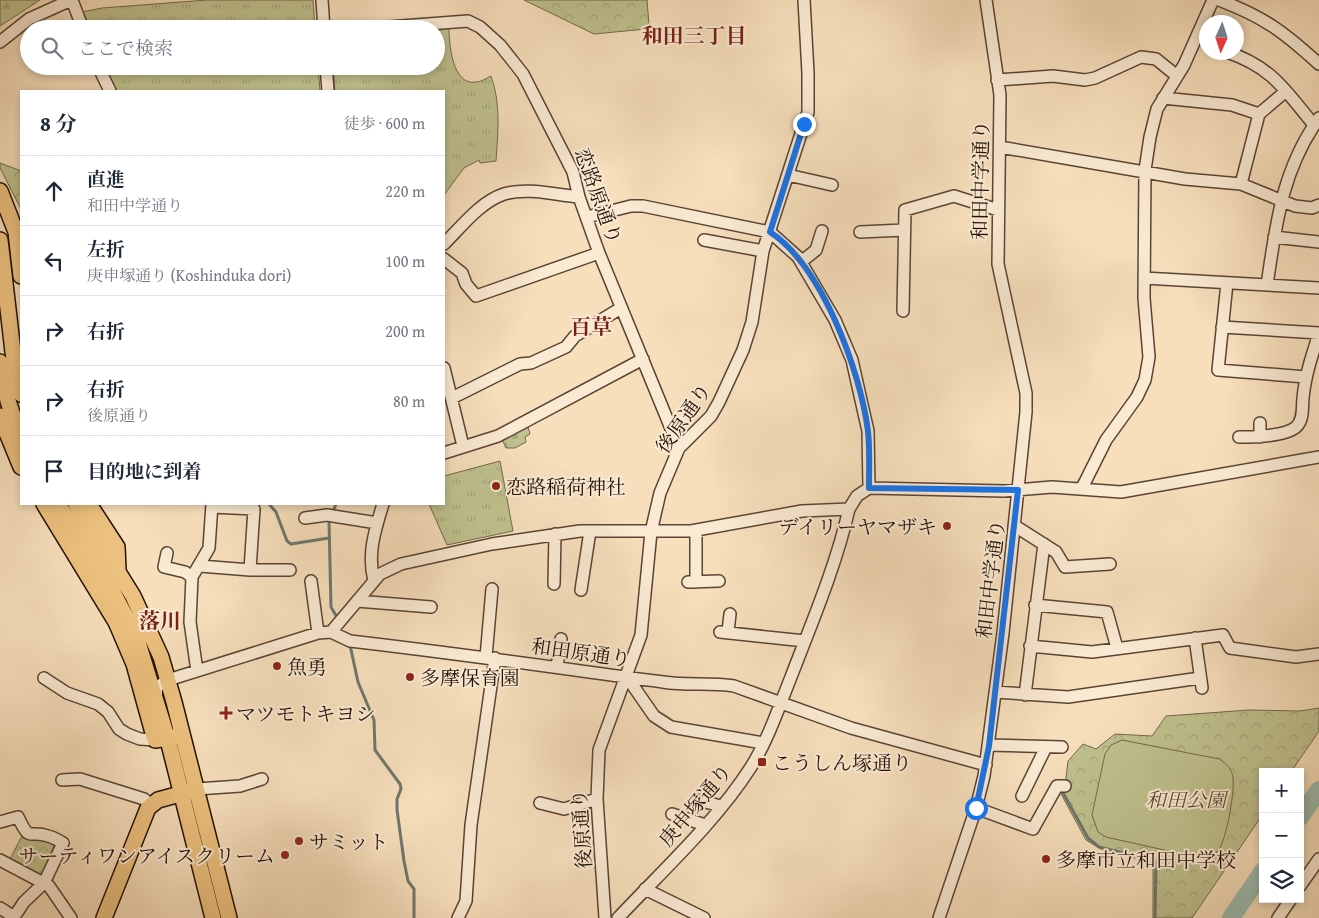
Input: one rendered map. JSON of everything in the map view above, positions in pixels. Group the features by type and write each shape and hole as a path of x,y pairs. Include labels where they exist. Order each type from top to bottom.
{"main road":[{"path":"0,191 19,240 20,258"},
{"path":"0,240 2,271 20,389"},
{"path":"0,362 8,401 20,436"},
{"path":"0,416 20,465"},
{"path":"45,505 109,608 125,641 181,793 213,918"},
{"path":"59,505 128,618 145,661 156,697 161,740"},
{"path":"77,505 142,612 168,680 230,918"},
{"path":"93,505 117,547 118,570"},
{"path":"161,740 176,737 180,722"},
{"path":"104,918 144,816 151,805 158,800 197,790"}],"street":[{"path":"28,20 72,0 80,20"},
{"path":"322,0 323,20"},
{"name":"後原通り","path":"605,918 597,799 599,750 603,734 627,677 643,624 651,532 660,493 679,448 711,416 743,350 752,322 763,252 808,112 804,0"},
{"name":"和田中学通り","path":"939,918 976,808 986,765 1015,526 1026,393 1000,280 998,80 986,0"},
{"path":"1082,488 1106,440 1137,397 1145,380 1149,348 1144,298 1146,170 1153,128 1157,109 1195,42 1213,0"},
{"path":"1219,0 1258,16 1286,34 1319,64"},
{"name":"恋路原通り","path":"445,22 468,21 480,27 500,45 524,74 573,172 579,197 599,253 679,448"},
{"path":"0,42 20,26"},
{"path":"1195,42 1199,43"},
{"path":"998,80 1053,76 1085,80 1095,78 1141,57 1156,59 1177,76"},
{"path":"1244,59 1258,65 1316,122 1296,154 1281,201 1267,285"},
{"path":"102,75 110,90"},
{"path":"327,75 328,90"},
{"path":"1241,184 1259,114 1286,91"},
{"path":"1163,98 1232,105 1259,114"},
{"path":"1000,147 1185,178 1241,184 1281,201 1312,208 1319,205"},
{"path":"788,176 832,185"},
{"path":"445,243 483,206 504,194 527,192 579,197"},
{"path":"903,311 904,210 954,196 998,210"},
{"path":"587,217 631,206 643,206 770,232 802,262 835,320 852,360 868,431 869,488"},
{"path":"860,232 904,230"},
{"path":"802,262 816,250 822,231"},
{"path":"1274,237 1319,242"},
{"path":"704,240 763,252"},
{"path":"445,260 462,273 466,284 476,296 599,253"},
{"path":"1144,278 1319,288"},
{"path":"1227,283 1218,370 1306,377"},
{"path":"452,398 520,364 531,363 566,347 575,336 621,308"},
{"path":"1222,327 1319,333 1306,377 1302,416 1298,426 1292,430 1260,437 1239,437"},
{"path":"445,453 498,436 643,359"},
{"path":"445,372 463,446"},
{"path":"1260,423 1260,437"},
{"path":"339,634 346,615 380,574 401,564 492,544 555,534 590,531 651,532 696,530 802,511 849,509 857,496 869,488 1018,490 1052,487 1121,492 1319,456"},
{"path":"374,581 371,568 371,548 383,505"},
{"path":"196,671 190,622 192,577 209,548 212,506 254,509 257,552 250,570"},
{"name":"庚申塚通り","path":"618,918 668,868 750,769 781,702 805,641 849,509"},
{"path":"305,518 327,515 377,523"},
{"path":"1015,526 1056,552 1065,567 1110,564"},
{"path":"696,530 692,582 719,581"},
{"path":"581,590 587,577 590,531"},
{"path":"554,584 555,534"},
{"path":"1025,695 1044,544"},
{"path":"167,553 164,567 185,572 192,577"},
{"path":"200,566 250,570 290,570"},
{"path":"311,581 318,633"},
{"path":"458,918 466,901 471,826 490,658 492,589"},
{"path":"357,602 430,607"},
{"path":"1035,605 1107,612 1117,648"},
{"path":"730,614 724,632 805,641"},
{"name":"和田原通り","path":"168,680 318,633 339,634 490,658 682,685 722,684 781,702 851,728 986,765"},
{"path":"1030,646 1092,652 1223,635 1230,648 1296,657 1319,654"},
{"path":"995,692 1068,697 1201,683 1195,638"},
{"path":"556,667 561,639"},
{"path":"627,677 654,716 671,727 763,742"},
{"path":"44,678 66,693 98,704 108,712 119,729 127,734 140,739 161,740"},
{"path":"156,697 157,686 168,680"},
{"path":"989,746 1062,747"},
{"path":"1022,796 1046,747"},
{"path":"62,780 80,779 144,799 151,805"},
{"path":"197,790 240,786 262,779"},
{"path":"976,808 1033,829 1056,786 1065,786"},
{"path":"540,803 564,810 597,799"},
{"path":"697,800 721,806"},
{"path":"672,814 705,825"},
{"path":"0,822 18,817 26,832 31,836 47,835 63,843 44,883 24,902 14,917 0,908"},
{"path":"1304,880 1319,859"},
{"path":"0,860 44,883 72,918"},
{"path":"645,889 704,918"},
{"path":"1278,918 1288,903"}],"green space":[{"path":"0,0 40,0 0,26"},
{"path":"207,0 313,0 314,20 85,20 82,12 102,8"},
{"path":"524,0 647,0 649,25 646,29 594,34"},
{"path":"449,28 451,53 457,71 462,77 468,81 476,82 491,76 498,108 498,129 496,161 480,163 479,160 464,168 445,194 445,90 335,90 334,75 445,75 445,29"},
{"path":"107,75 319,75 320,90 115,90"},
{"path":"0,163 20,171 20,207 0,168"},
{"path":"528,427 530,434 525,437 526,442 515,448 506,448 502,439"},
{"path":"500,461 513,531 447,545 429,505 445,505 445,476"},
{"name":"和田公園","path":"1319,708 1319,731 1294,768 1259,768 1259,820 1192,918 1153,918 1153,863 1101,849 1086,840 1060,792 1065,786 1068,761 1083,744 1096,749 1115,734 1152,736 1166,716 1249,710 1300,711"},
{"path":"1122,740 1219,759 1225,763 1232,773 1232,800 1224,837 1216,853 1200,858 1106,837 1098,832 1092,815 1105,754 1111,745"},
{"path":"23,834 51,841 54,846 43,875 37,878 8,863"}],"waterway":[{"path":"270,505 276,512 287,541 291,544 329,538"},
{"path":"333,512 336,505"},
{"path":"329,521 331,607 338,619"},
{"path":"350,645 358,682 374,720 375,750 400,784 401,789 397,799 397,810 408,881 414,889 414,918"},
{"path":"1303,813 1319,790"},
{"path":"1062,791 1088,838 1099,847 1144,858"},
{"path":"1155,918 1156,862"},
{"path":"1231,918 1259,877"}],"place":[{"name":"恋路稲荷神社","path":"496,486"},
{"name":"デイリーヤマザキ","path":"947,526"},
{"name":"魚勇","path":"277,666"},
{"name":"多摩保育園","path":"410,677"},
{"name":"マツモトキヨシ","path":"226,713"},
{"name":"こうしん塚通り","path":"762,762"},
{"name":"サミット","path":"299,841"},
{"name":"サーティワンアイスクリーム","path":"285,855"},
{"name":"多摩市立和田中学校","path":"1046,859"}],"district":[{"name":"和田三丁目","path":"694,35"},
{"name":"百草","path":"591,326"},
{"name":"落川","path":"160,620"}],"route":[{"path":"804,124 770,232 798,257 806,268 835,320 852,360 868,431 869,488 1018,490 989,746 976,808"}]}
